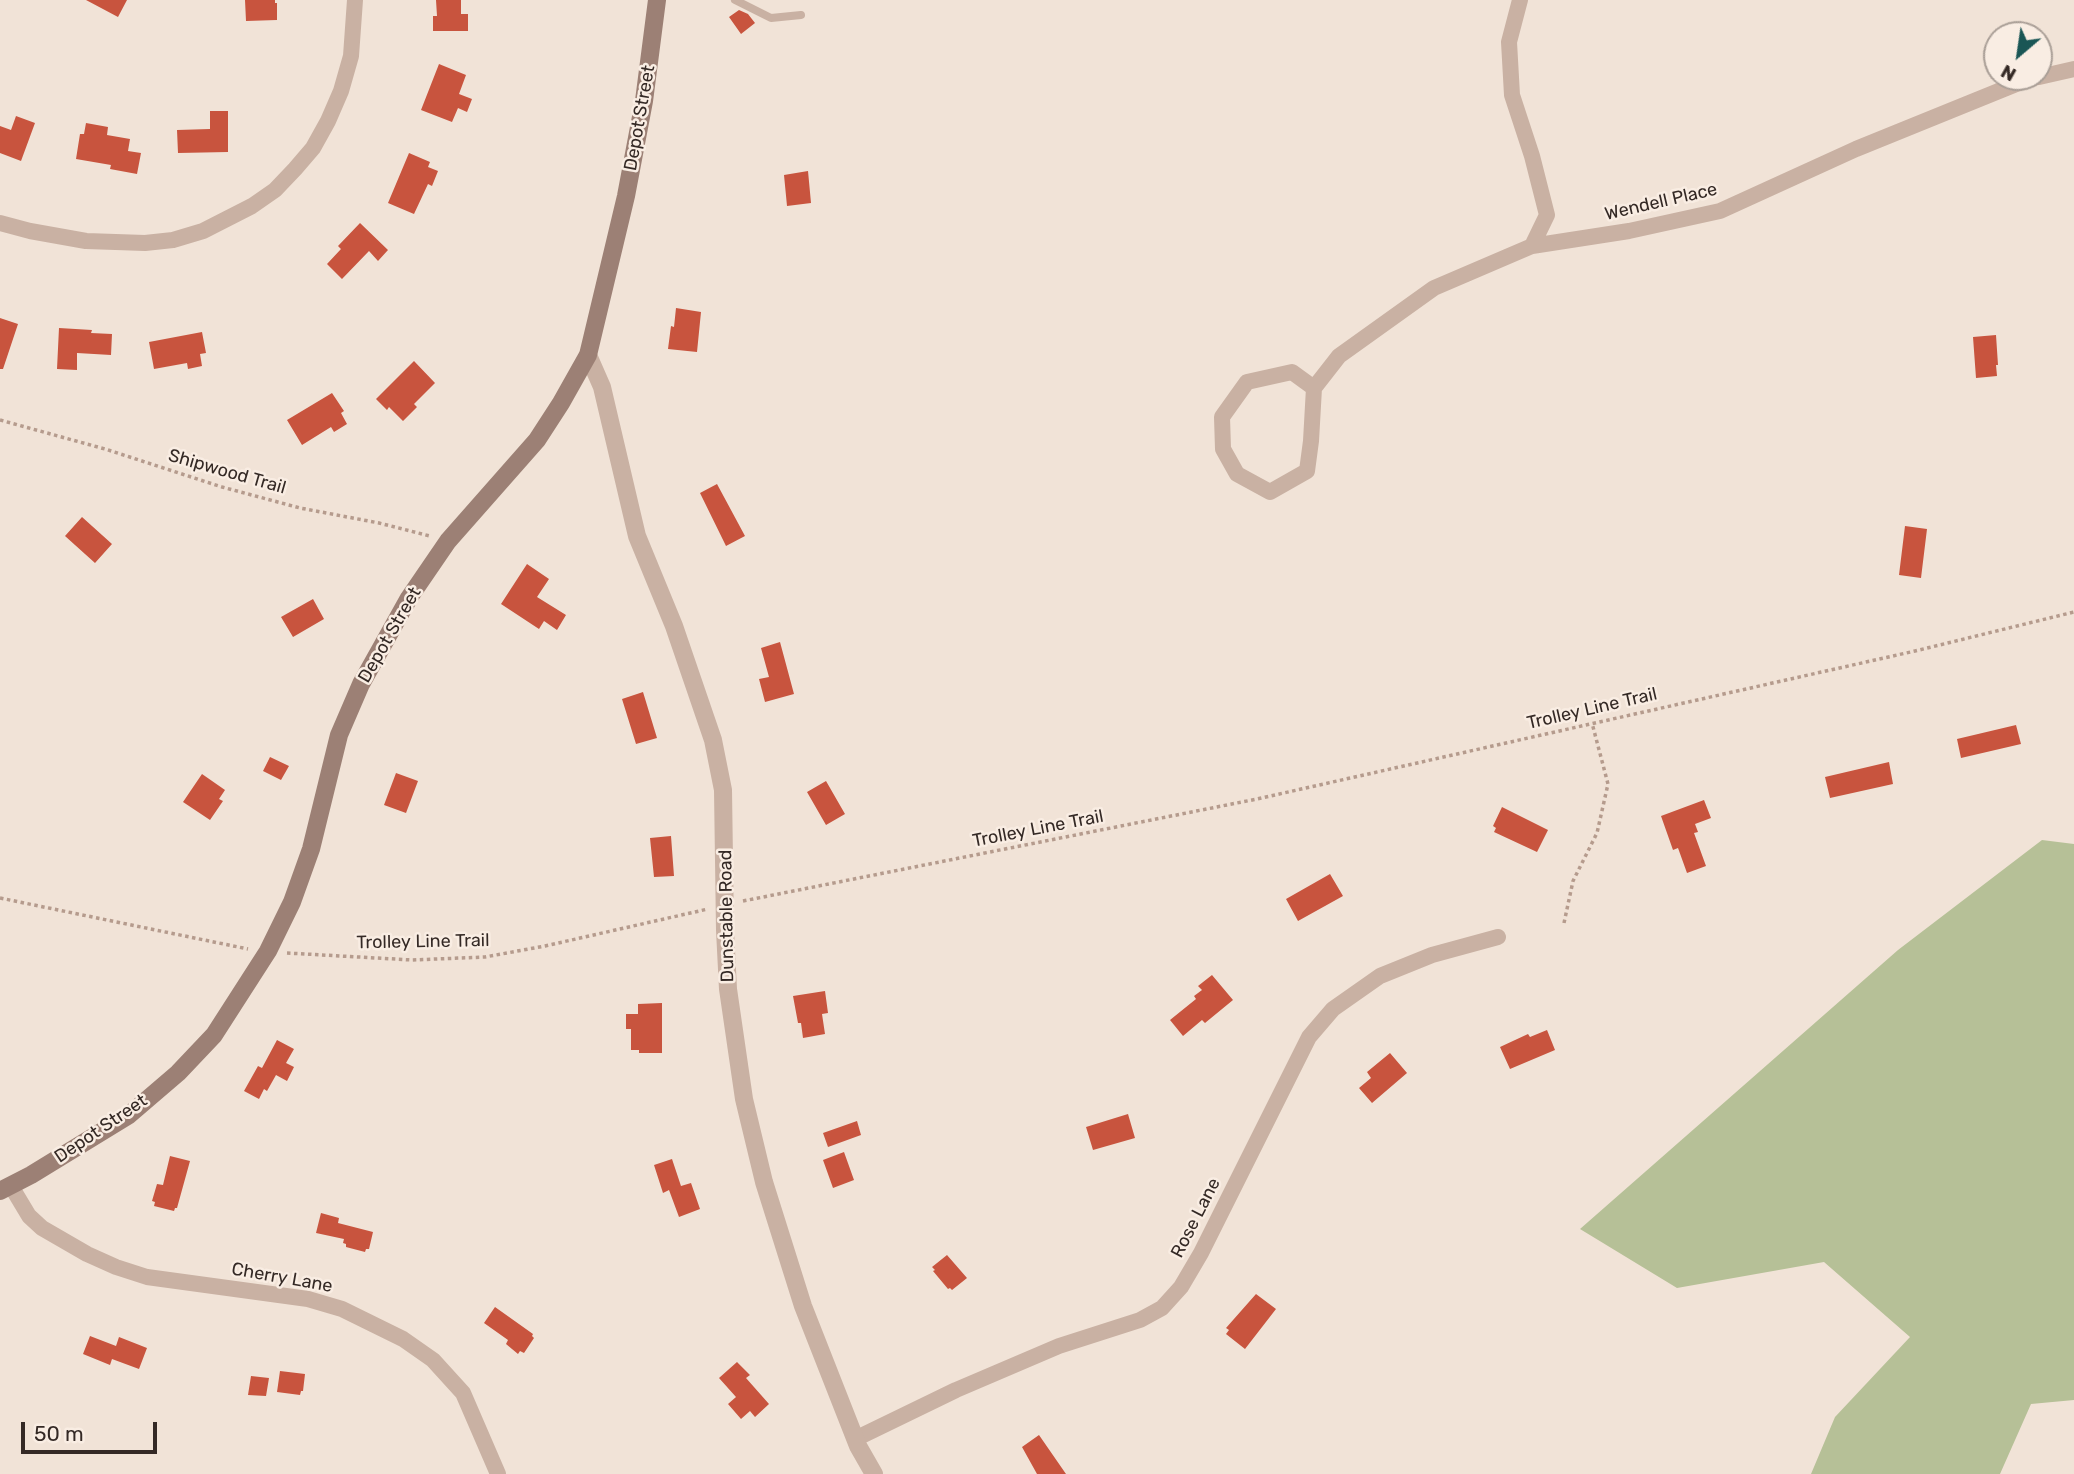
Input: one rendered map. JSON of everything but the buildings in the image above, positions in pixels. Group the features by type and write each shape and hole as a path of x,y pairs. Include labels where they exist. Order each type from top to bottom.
{"main road":[{"name":"Depot Street","path":"5,1188 129,1115 178,1073 214,1035 268,951 292,902 311,849 339,735 355,697 409,598 448,541 537,440 588,355 628,187 644,101 657,0"}],"street":[{"path":"0,223 86,241 145,243 173,240 203,231 253,206 275,190 296,169 313,148 328,121 341,91 351,56 355,0"},
{"path":"1520,0 1509,42 1512,95 1532,156 1547,215 1532,246"},
{"name":"Wendell Place","path":"2053,74 2074,69"},
{"name":"Wendell Place","path":"1314,388 1339,356 1434,288 1532,246 1629,231 1720,211 1856,149 1999,91"},
{"name":"Dunstable Road","path":"588,355 602,387 638,536 674,626 713,740 723,790 728,989 744,1099 764,1182 803,1306 855,1439 874,1474"},
{"path":"1292,372 1314,388 1307,471 1269,492 1237,474 1223,449 1222,416 1247,382 1292,372"},
{"name":"Rose Lane","path":"855,1439 956,1390 1059,1346 1140,1320 1162,1308 1181,1287 1200,1253 1310,1037 1334,1009 1381,976 1432,955 1498,937"},
{"name":"Cherry Lane","path":"5,1188 42,1228 116,1267 146,1277 308,1299 342,1309 403,1339 433,1360 463,1393 498,1474"}],"lane":[{"path":"735,0 771,18 801,15"}],"path":[{"name":"Shipwood Trail","path":"0,420 105,449 222,487 300,508 379,523 448,541"},
{"name":"Trolley Line Trail","path":"0,898 243,948 412,960 485,957 725,905 1094,833 1915,651 2074,612"},
{"path":"1564,923 1573,881 1597,834 1608,784 1592,723"}],"green space":[{"path":"2042,840 2074,844 2074,1400 2031,1404 2000,1474 1811,1474 1835,1417 1910,1337 1824,1262 1677,1288 1580,1229 1898,950"}]}
